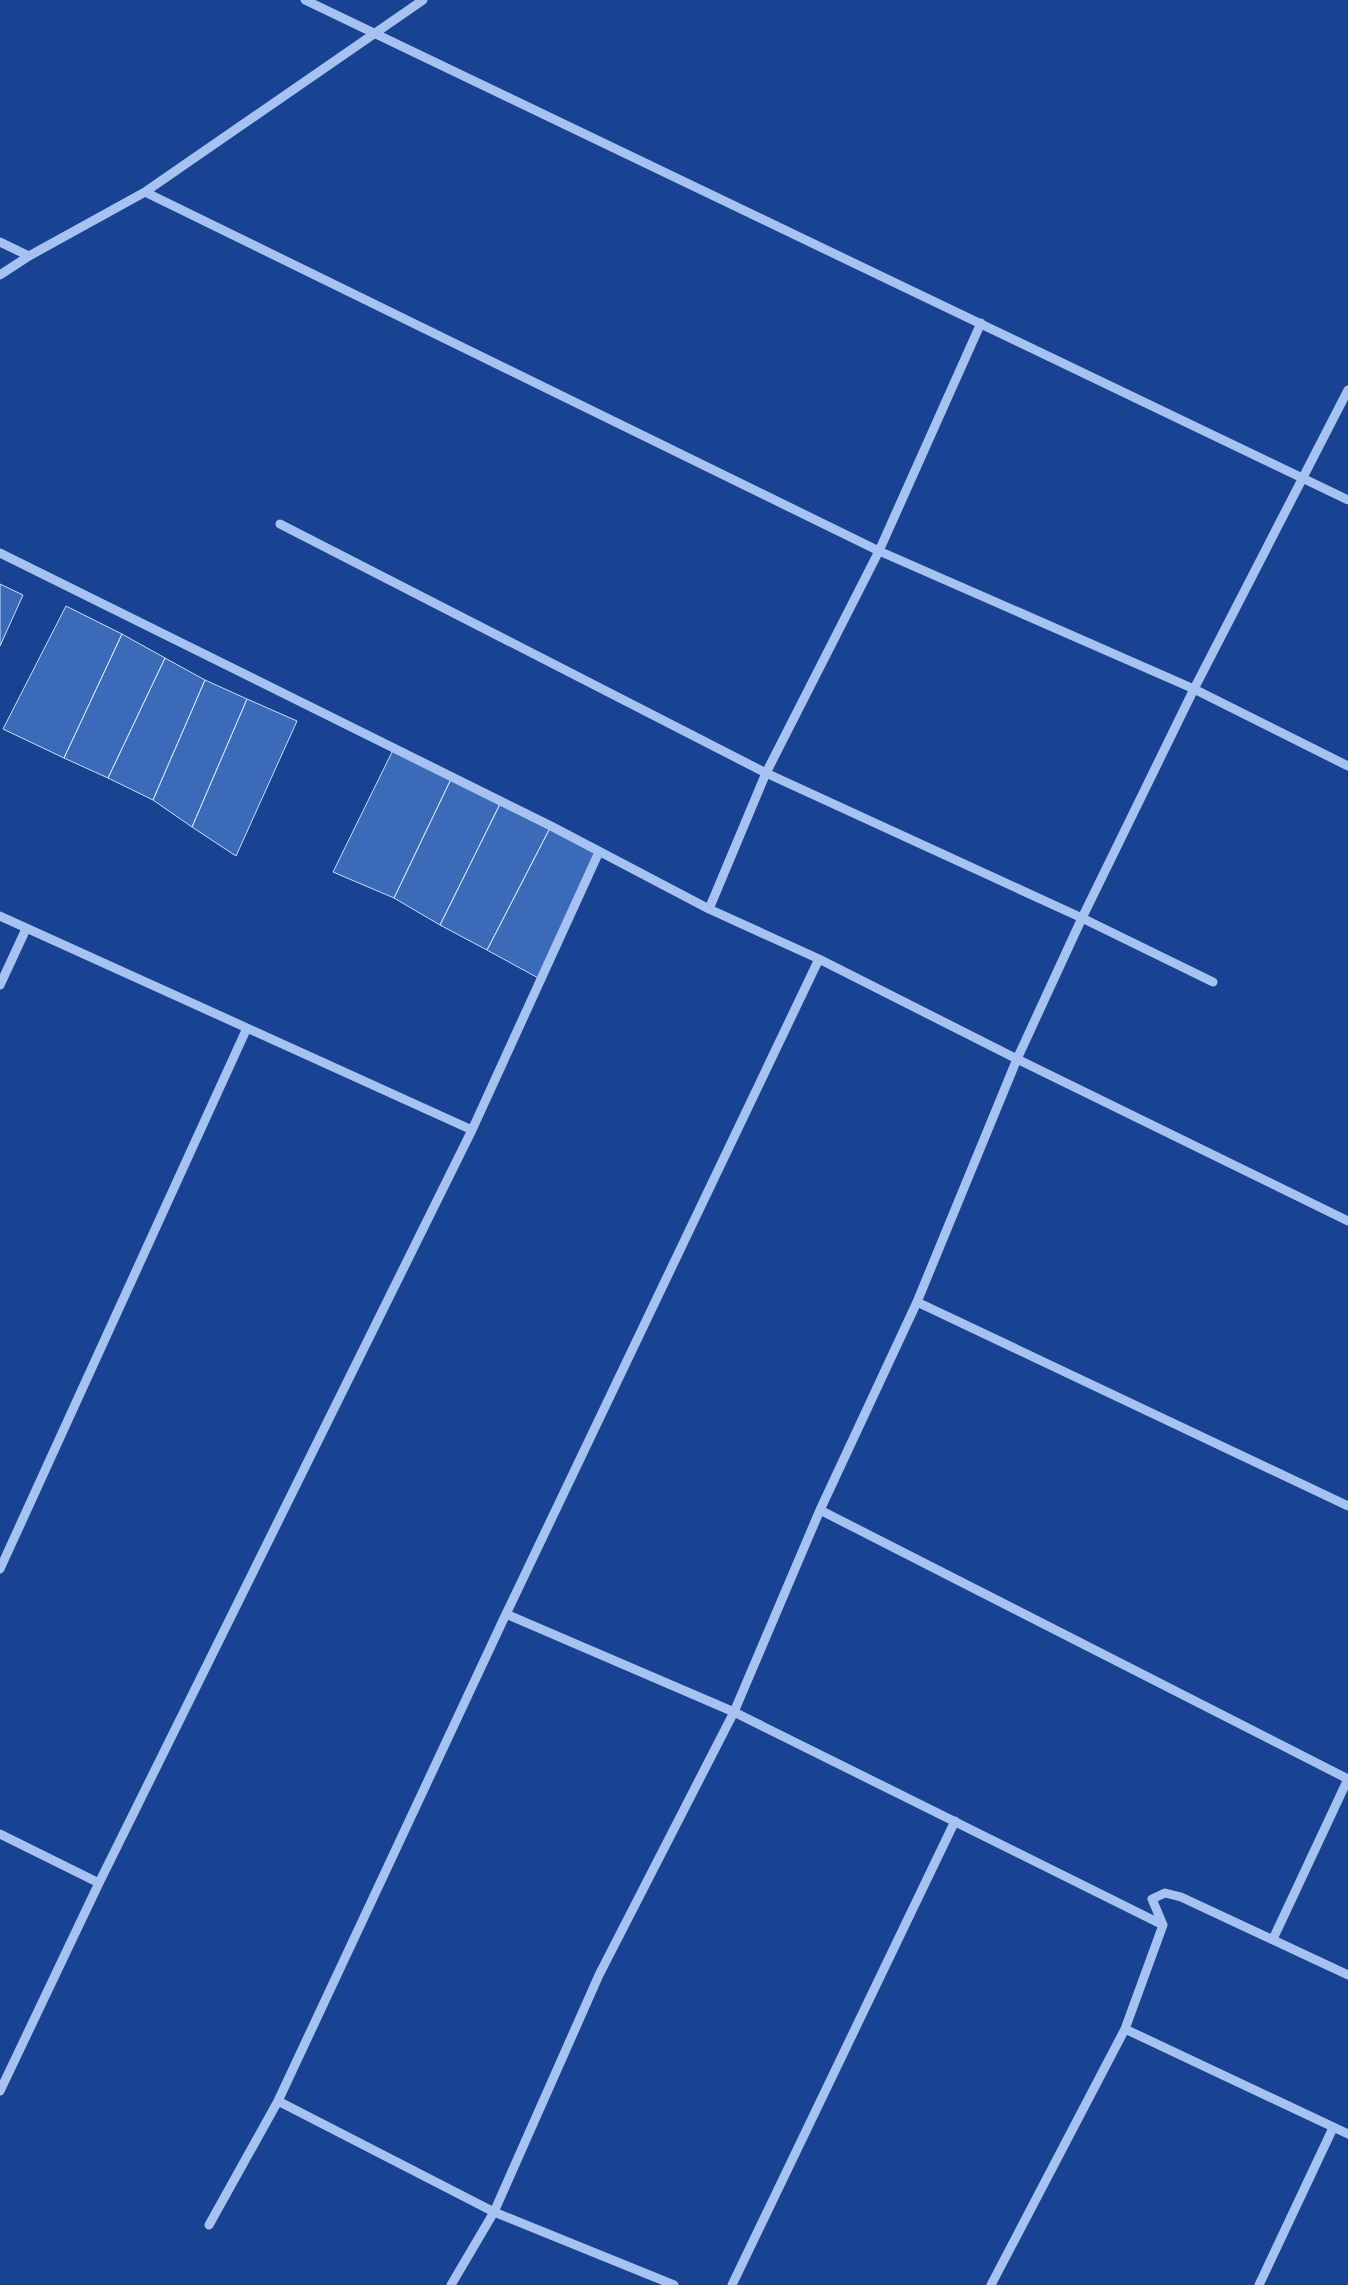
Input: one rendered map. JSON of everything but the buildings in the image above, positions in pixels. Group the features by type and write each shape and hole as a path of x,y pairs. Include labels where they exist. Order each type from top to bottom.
{"street":[{"path":"305,0 1348,500"},
{"path":"0,276 29,256 145,192 374,32 424,0"},
{"path":"145,192 880,551 1194,689 1348,766"},
{"path":"0,242 29,256"},
{"path":"709,909 766,773 880,551 981,323"},
{"path":"451,2285 494,2212 600,1975 734,1712 820,1510 917,1302 1017,1059 1082,918 1194,689 1348,390"},
{"path":"280,524 766,773 1082,918 1213,982"},
{"path":"0,553 551,826 709,909 819,958 1017,1059 1348,1221"},
{"path":"0,2091 3,2079 99,1882 472,1130 599,852"},
{"path":"0,916 26,930 472,1130"},
{"path":"0,985 26,930"},
{"path":"209,2225 278,2101 506,1614 819,958"},
{"path":"0,1569 247,1028"},
{"path":"917,1302 1348,1506"},
{"path":"820,1510 1348,1779 1273,1939"},
{"path":"506,1614 734,1712 1163,1925"},
{"path":"732,2285 955,1822"},
{"path":"0,1834 99,1882"},
{"path":"990,2285 1125,2029 1163,1925 1152,1899 1165,1893 1181,1897 1348,1975"},
{"path":"1125,2029 1348,2134"},
{"path":"278,2101 494,2212 674,2285"},
{"path":"1259,2285 1333,2128"}]}
